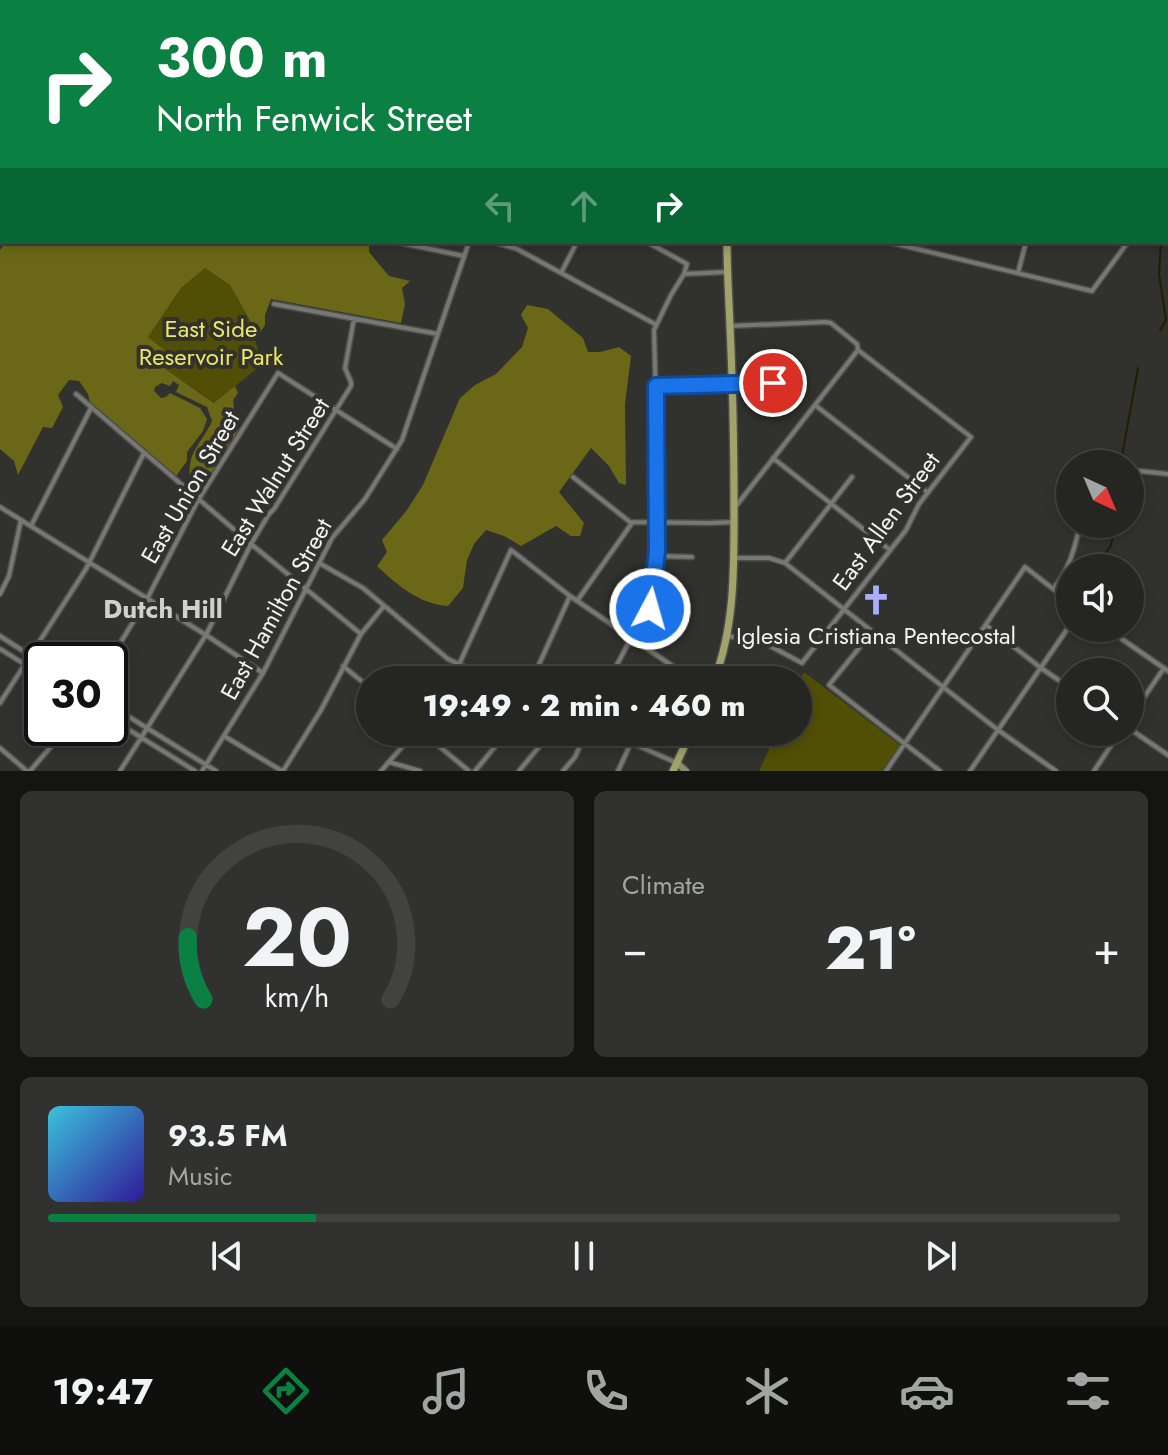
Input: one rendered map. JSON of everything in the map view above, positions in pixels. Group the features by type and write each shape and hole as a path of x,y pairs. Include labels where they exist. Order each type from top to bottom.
{"main road":[{"path":"720,666 727,636 735,522 727,244"},
{"path":"685,746 675,767 686,771"}],"street":[{"path":"406,244 464,256"},
{"name":"East Hamilton Street","path":"202,771 263,673 336,532 365,499 404,437 468,244"},
{"path":"501,244 517,249 655,324"},
{"path":"517,249 518,244"},
{"path":"561,273 576,244"},
{"path":"616,666 650,610 657,523 654,330 687,264 651,244"},
{"path":"896,244 1092,291 1127,244"},
{"path":"1018,273 1025,244"},
{"path":"684,274 727,272"},
{"path":"274,304 438,334"},
{"name":"East Walnut Street","path":"120,771 206,635 251,544 352,384 345,368 354,319"},
{"path":"730,326 827,322 857,344 858,350 734,508"},
{"name":"East Allen Street","path":"727,636 767,643 802,663 906,530 915,510 971,437 858,350"},
{"name":"East Union Street","path":"121,642 147,599 198,499 278,373 337,411"},
{"path":"656,386 773,383"},
{"path":"76,394 361,634"},
{"path":"815,405 928,492"},
{"path":"31,526 91,408"},
{"path":"337,411 397,449"},
{"path":"40,642 89,563 144,453"},
{"path":"773,458 890,550"},
{"path":"1144,471 1168,474"},
{"path":"573,477 632,523 735,522"},
{"path":"785,563 852,477"},
{"path":"0,507 263,673"},
{"path":"0,594 9,576 21,520"},
{"path":"577,601 632,523"},
{"path":"1053,589 1064,574 1076,538"},
{"path":"319,563 353,581 459,665 511,550 570,596 672,666"},
{"path":"656,556 692,557"},
{"path":"734,558 775,559 785,563 943,688 1056,771"},
{"path":"886,771 1025,567 1056,591"},
{"path":"538,666 570,596"},
{"path":"224,736 282,771 321,710 361,634 384,606"},
{"path":"986,625 1056,678"},
{"path":"872,632 829,685 940,771"},
{"path":"0,636 24,651"},
{"path":"970,771 1059,642"},
{"path":"1126,642 1166,670 1144,699"},
{"path":"0,649 24,663"},
{"path":"343,666 356,677"},
{"path":"0,703 24,667"},
{"path":"128,717 216,771"},
{"path":"128,730 195,771"},
{"path":"1144,739 1168,755"},
{"path":"0,748 29,771 51,746"},
{"path":"381,771 403,746"},
{"path":"440,746 472,771 494,746"},
{"path":"519,771 540,746"},
{"path":"563,771 580,746"},
{"path":"618,771 630,746"},
{"path":"636,746 675,767"},
{"path":"1094,771 1111,746"},
{"path":"389,762 420,771"}],"green space":[{"name":"East Side Reservoir Park","path":"205,268 230,285 252,324 261,365 215,403 161,366 148,337 181,288"},
{"path":"812,678 900,745 882,771 759,771 771,746 812,746"}],"shaded area":[{"path":"4,244 369,244 369,252 389,276 410,281 402,288 405,304 401,323 271,299 265,325 255,340 252,324 230,285 205,268 181,288 148,337 170,355 161,366 214,403 235,386 238,393 228,419 239,430 199,493 191,481 191,461 212,421 207,407 176,392 179,385 173,381 170,386 162,383 154,391 161,398 170,393 200,408 207,419 203,431 187,452 187,461 176,476 90,403 79,381 69,380 58,395 63,407 52,428 43,427 18,475 14,461 0,449 0,250"},
{"path":"527,305 548,309 583,338 588,352 619,347 631,356 625,404 626,485 619,483 609,466 591,448 559,492 584,523 580,536 571,536 556,526 521,546 486,530 474,544 467,560 463,588 448,606 427,602 377,566 387,552 382,540 423,485 460,398 475,385 496,374 522,347 528,328 521,315"}],"waterway":[{"path":"1160,330 1166,320 1159,274 1161,244"},
{"path":"1123,450 1138,368"},
{"path":"1105,554 1113,538"}],"place":[{"name":"Iglesia Cristiana Pentecostal","path":"876,600"}],"district":[{"name":"Dutch Hill","path":"163,609"}],"route":[{"path":"650,609 657,552 656,386 773,383"}]}
